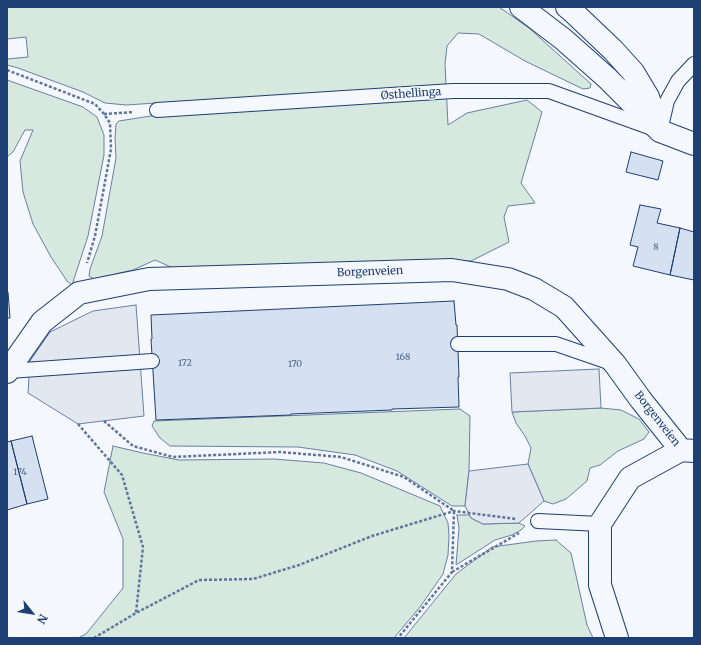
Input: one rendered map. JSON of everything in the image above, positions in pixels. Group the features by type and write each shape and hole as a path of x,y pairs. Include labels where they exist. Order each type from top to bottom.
{"street":[{"name":"Østhellinga","path":"521,7 563,39 607,78 660,131 694,144"},
{"path":"567,7 613,50 633,72 648,97 660,131"},
{"name":"Borgenveien","path":"8,371 42,322 79,293 149,279 452,270 508,279 534,288 564,307 615,364 641,400 688,451"},
{"path":"617,638 600,585 600,524 630,478 688,451"}],"lane":[{"path":"660,131 667,101 678,81 694,64"},
{"name":"Østhellinga","path":"157,110 453,91 549,91 660,131"},
{"path":"458,344 556,344 615,364"},
{"path":"8,371 152,361"},
{"path":"538,522 600,524"}],"path":[{"path":"7,70 95,104 110,123 111,149 95,236 79,293"},
{"path":"104,114 157,110"},
{"path":"104,421 133,446 173,457 280,452 341,457 404,477 454,511"},
{"path":"78,424 122,475 143,547 136,613"},
{"path":"452,572 454,511"},
{"path":"94,638 136,613 199,580 253,579 300,565 372,536 454,511 538,522"},
{"path":"398,638 452,572 538,522"}],"shaded area":[{"path":"7,7 499,7 529,28 591,84 590,88 583,89 525,61 479,34 458,33 447,46 445,64 448,125 467,113 527,100 542,112 521,183 535,203 508,206 504,217 509,242 471,261 344,263 182,272 155,260 133,270 94,279 89,276 90,269 102,236 116,158 116,124 119,121 157,115 156,103 126,105 105,103 83,92 7,65 7,59 28,57 26,37 7,39"},
{"path":"7,80 83,107 97,117 104,135 104,155 88,236 72,285 67,281 51,257 33,224 23,192 20,161 33,130 25,130 13,152 7,157"},
{"path":"136,305 144,416 78,424 28,393 30,361 50,332 93,311"},
{"path":"599,369 601,408 512,412 510,373"},
{"path":"601,408 621,410 639,419 649,432 644,439 618,451 600,465 590,468 587,481 566,499 553,504 544,501 528,464 531,448 516,423 512,412"},
{"path":"460,409 470,416 469,471 465,506 452,506 397,471 355,455 298,447 170,446 160,438 152,426 154,421"},
{"path":"113,446 179,460 274,459 324,463 361,473 440,506 448,523 449,536 448,555 443,574 420,607 394,638 78,638 86,634 123,588 123,539 104,492"},
{"path":"528,464 544,501 519,523 483,524 471,518 465,506 469,471"},
{"path":"457,515 469,515 471,518 483,524 519,523 525,526 512,535 495,540 456,565 459,528"},
{"path":"556,540 571,553 587,625 593,638 404,638 456,574 492,547"}],"building":[{"path":"631,152 663,161 658,180 626,172"},
{"path":"640,205 661,209 657,223 680,228 670,275 633,266 638,247 630,245"},
{"path":"680,228 694,232 694,280 670,275"},
{"path":"8,292 10,318 7,318"},
{"path":"454,301 457,325 459,407 156,420 151,315"},
{"path":"32,436 48,499 27,504 11,441"},
{"path":"11,441 27,504 7,510 7,442"}]}
